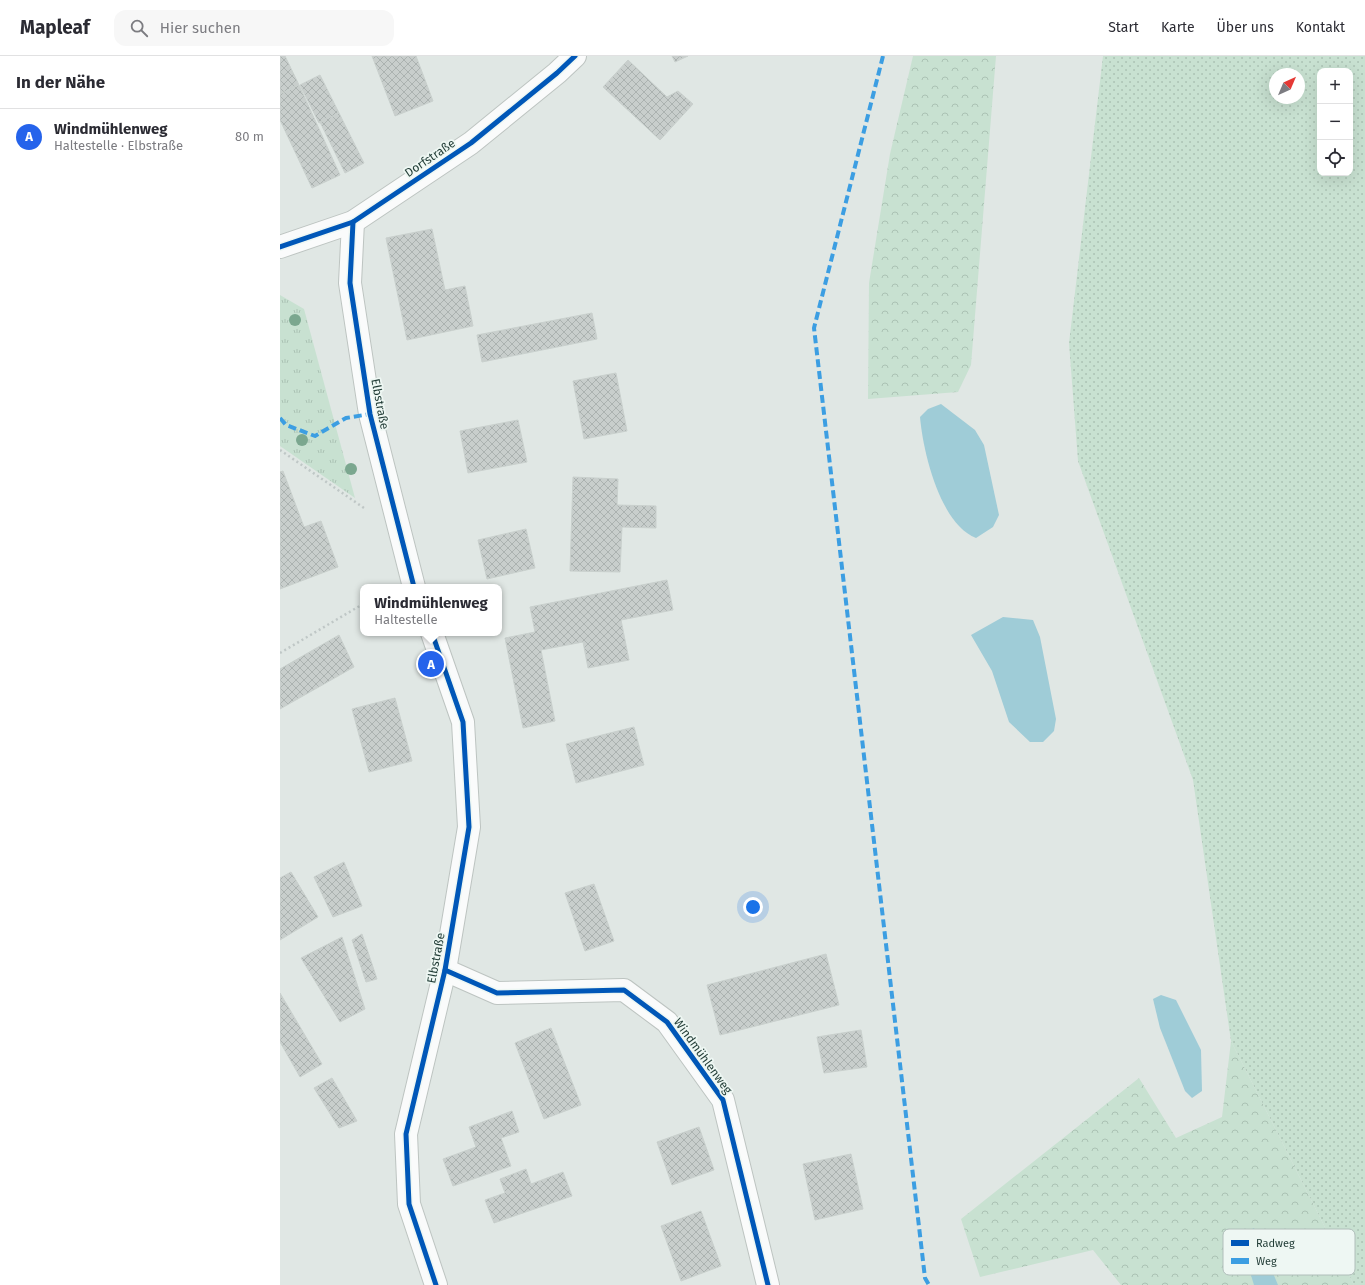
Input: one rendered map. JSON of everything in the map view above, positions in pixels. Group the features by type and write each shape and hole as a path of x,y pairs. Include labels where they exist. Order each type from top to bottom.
{"street":[{"name":"Dorfstraße","path":"280,247 353,222 471,143 557,73 575,56"},
{"name":"Elbstraße","path":"353,222 350,283 370,414 413,584"},
{"name":"Elbstraße","path":"433,636 463,722 469,827 444,970 406,1134 409,1204 436,1285"},
{"name":"Windmühlenweg","path":"444,970 497,993 624,990 667,1022 724,1100 768,1285"}],"path":[{"path":"280,450 372,514 396,517"},
{"path":"280,653 360,606"}],"green space":[{"path":"913,56 996,56 971,365 958,392 868,399 869,283 890,154"},
{"path":"1103,56 1365,56 1365,1285 1354,1285 1349,1275 1355,1275 1355,1229 1326,1229 1231,1041 1193,780 1078,461 1069,343"},
{"path":"280,295 304,309 355,498 280,446"},
{"path":"1231,1041 1326,1229 1223,1229 1223,1275 1349,1275 1354,1285 1121,1285 1093,1250 980,1277 961,1219 1139,1078 1176,1138 1222,1117"}],"water":[{"path":"941,404 975,430 984,445 999,515 993,527 976,538 963,530 952,518 943,503 925,449 920,417 928,409"},
{"path":"1003,617 1033,620 1040,637 1056,719 1054,731 1043,742 1030,742 1009,722 992,671 971,635"},
{"path":"1161,995 1176,1000 1201,1050 1202,1091 1192,1098 1185,1091 1160,1028 1153,999"},
{"path":"1251,1275 1274,1275 1278,1285 1254,1285"}],"building":[{"path":"280,56 285,56 299,85 280,94"},
{"path":"372,56 416,56 433,101 395,116"},
{"path":"672,56 688,56 675,62"},
{"path":"628,60 667,97 678,91 693,104 660,140 603,87"},
{"path":"320,75 339,113 319,123 300,85"},
{"path":"299,85 340,175 312,188 280,120 280,94"},
{"path":"339,113 364,163 345,173 320,122"},
{"path":"432,229 445,290 465,286 473,326 407,340 386,238"},
{"path":"592,313 597,339 482,362 477,335"},
{"path":"616,373 627,431 584,439 573,381"},
{"path":"518,420 527,462 468,473 460,431"},
{"path":"283,471 304,527 321,521 338,567 280,589 280,472"},
{"path":"573,477 618,479 617,505 656,506 656,528 622,527 620,572 570,571"},
{"path":"526,529 535,568 487,579 478,540"},
{"path":"667,580 673,610 621,620 629,660 588,668 583,642 541,650 555,721 523,728 505,638 535,632 530,607"},
{"path":"339,635 354,667 280,709 280,669"},
{"path":"395,698 412,761 369,772 352,709"},
{"path":"634,727 644,765 576,783 566,744"},
{"path":"344,862 362,906 333,917 314,877"},
{"path":"291,872 318,917 280,940 280,878"},
{"path":"594,884 614,941 585,951 565,893"},
{"path":"362,934 377,979 366,982 352,940"},
{"path":"342,937 365,1009 340,1022 301,958"},
{"path":"826,954 839,1005 720,1035 707,985"},
{"path":"280,993 322,1064 300,1077 280,1042"},
{"path":"551,1028 581,1105 544,1119 515,1043"},
{"path":"861,1030 867,1067 824,1073 817,1037"},
{"path":"332,1078 357,1121 339,1128 314,1088"},
{"path":"512,1111 519,1132 501,1138 511,1166 453,1186 443,1159 476,1147 469,1127"},
{"path":"699,1127 714,1170 672,1185 657,1142"},
{"path":"851,1154 863,1209 815,1220 803,1164"},
{"path":"526,1169 531,1184 563,1172 572,1196 494,1223 485,1200 505,1193 500,1179"},
{"path":"701,1211 721,1266 681,1281 661,1226"}],"marked path":[{"path":"883,56 814,328 925,1278 929,1285"},
{"path":"280,418 286,425 315,436 346,418 370,414"}],"cycle path":[{"path":"280,247 353,222 471,143 557,73 575,56"},
{"path":"353,222 350,283 370,414 413,584"},
{"path":"433,636 463,722 469,827 445,970 406,1134 409,1204 436,1285"},
{"path":"445,970 497,993 624,990 667,1022 723,1100 768,1285"}],"place":[{"name":"Windmühlenweg","path":"431,664"}]}
